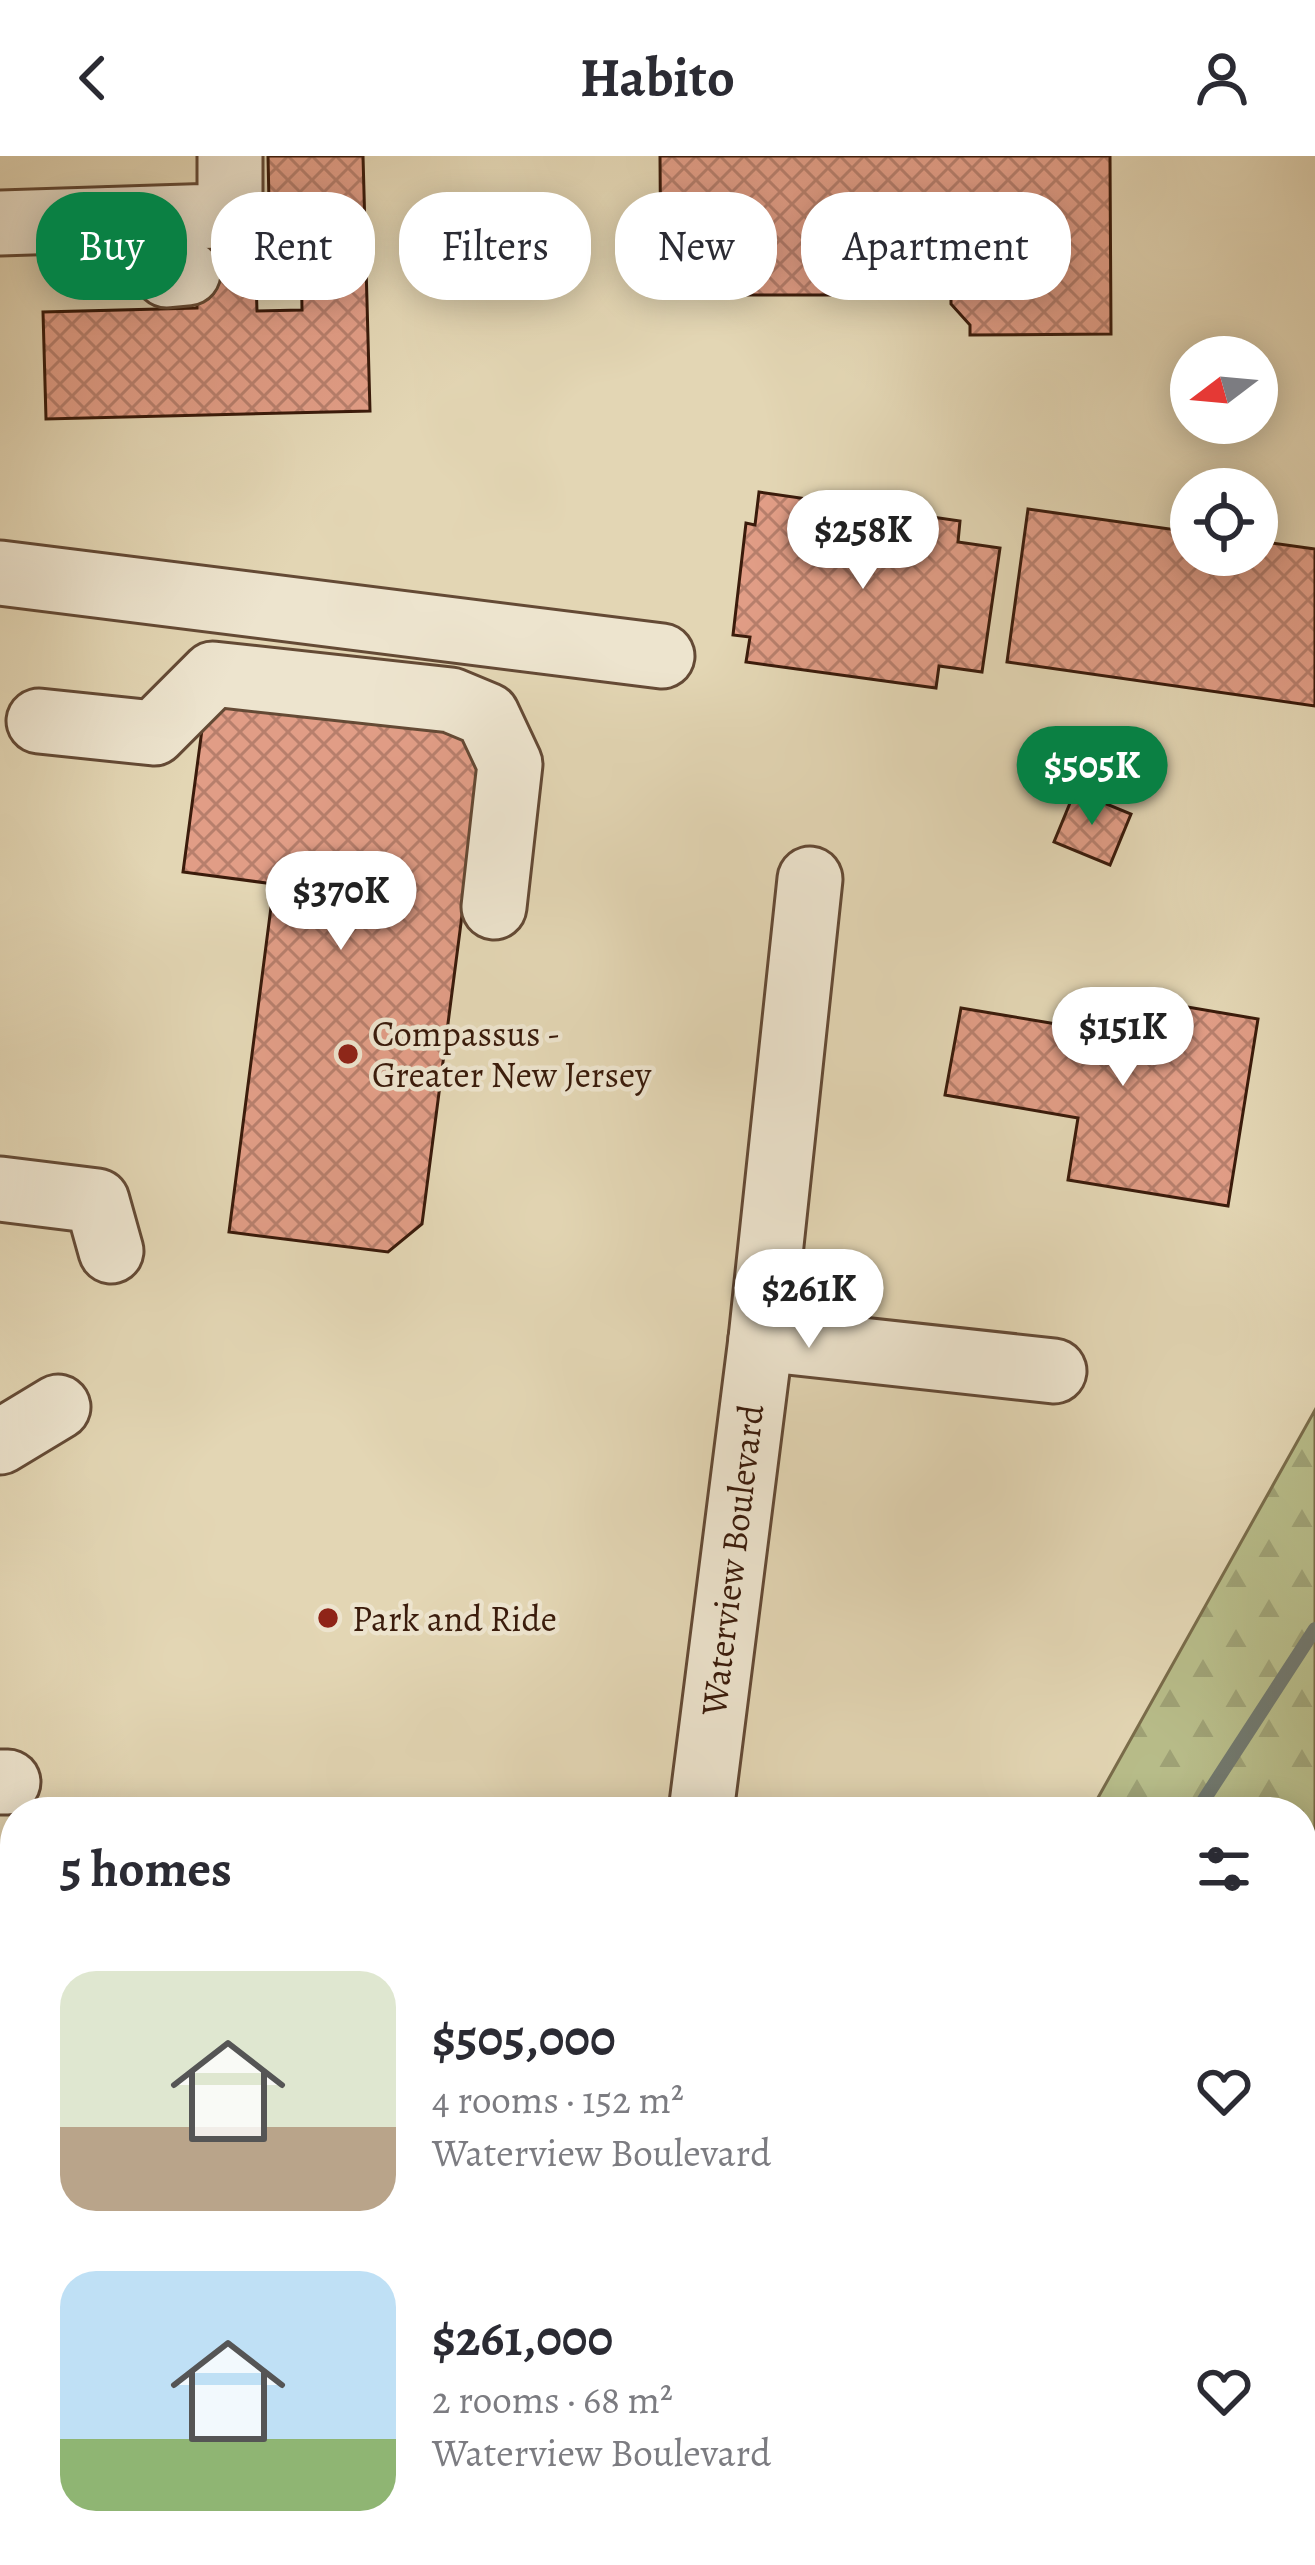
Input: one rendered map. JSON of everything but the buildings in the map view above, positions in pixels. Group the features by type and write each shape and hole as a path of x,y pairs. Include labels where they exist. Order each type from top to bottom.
{"street":[{"path":"0,223 36,222"},
{"path":"0,573 662,656"},
{"path":"39,721 154,733 213,674 451,700 488,715 509,764 494,907"},
{"name":"Waterview Boulevard","path":"703,1797 760,1339 810,879"},
{"path":"0,1189 97,1201 111,1251"},
{"path":"760,1339 1054,1371"},
{"path":"0,1398 58,1407 0,1442"}],"green space":[{"path":"1315,1410 1315,1797 1098,1797"}],"waterway":[{"path":"1206,1797 1315,1629"}],"place":[{"name":"Compassus - Greater New Jersey","path":"348,1054"},
{"name":"Park and Ride","path":"328,1618"}]}
